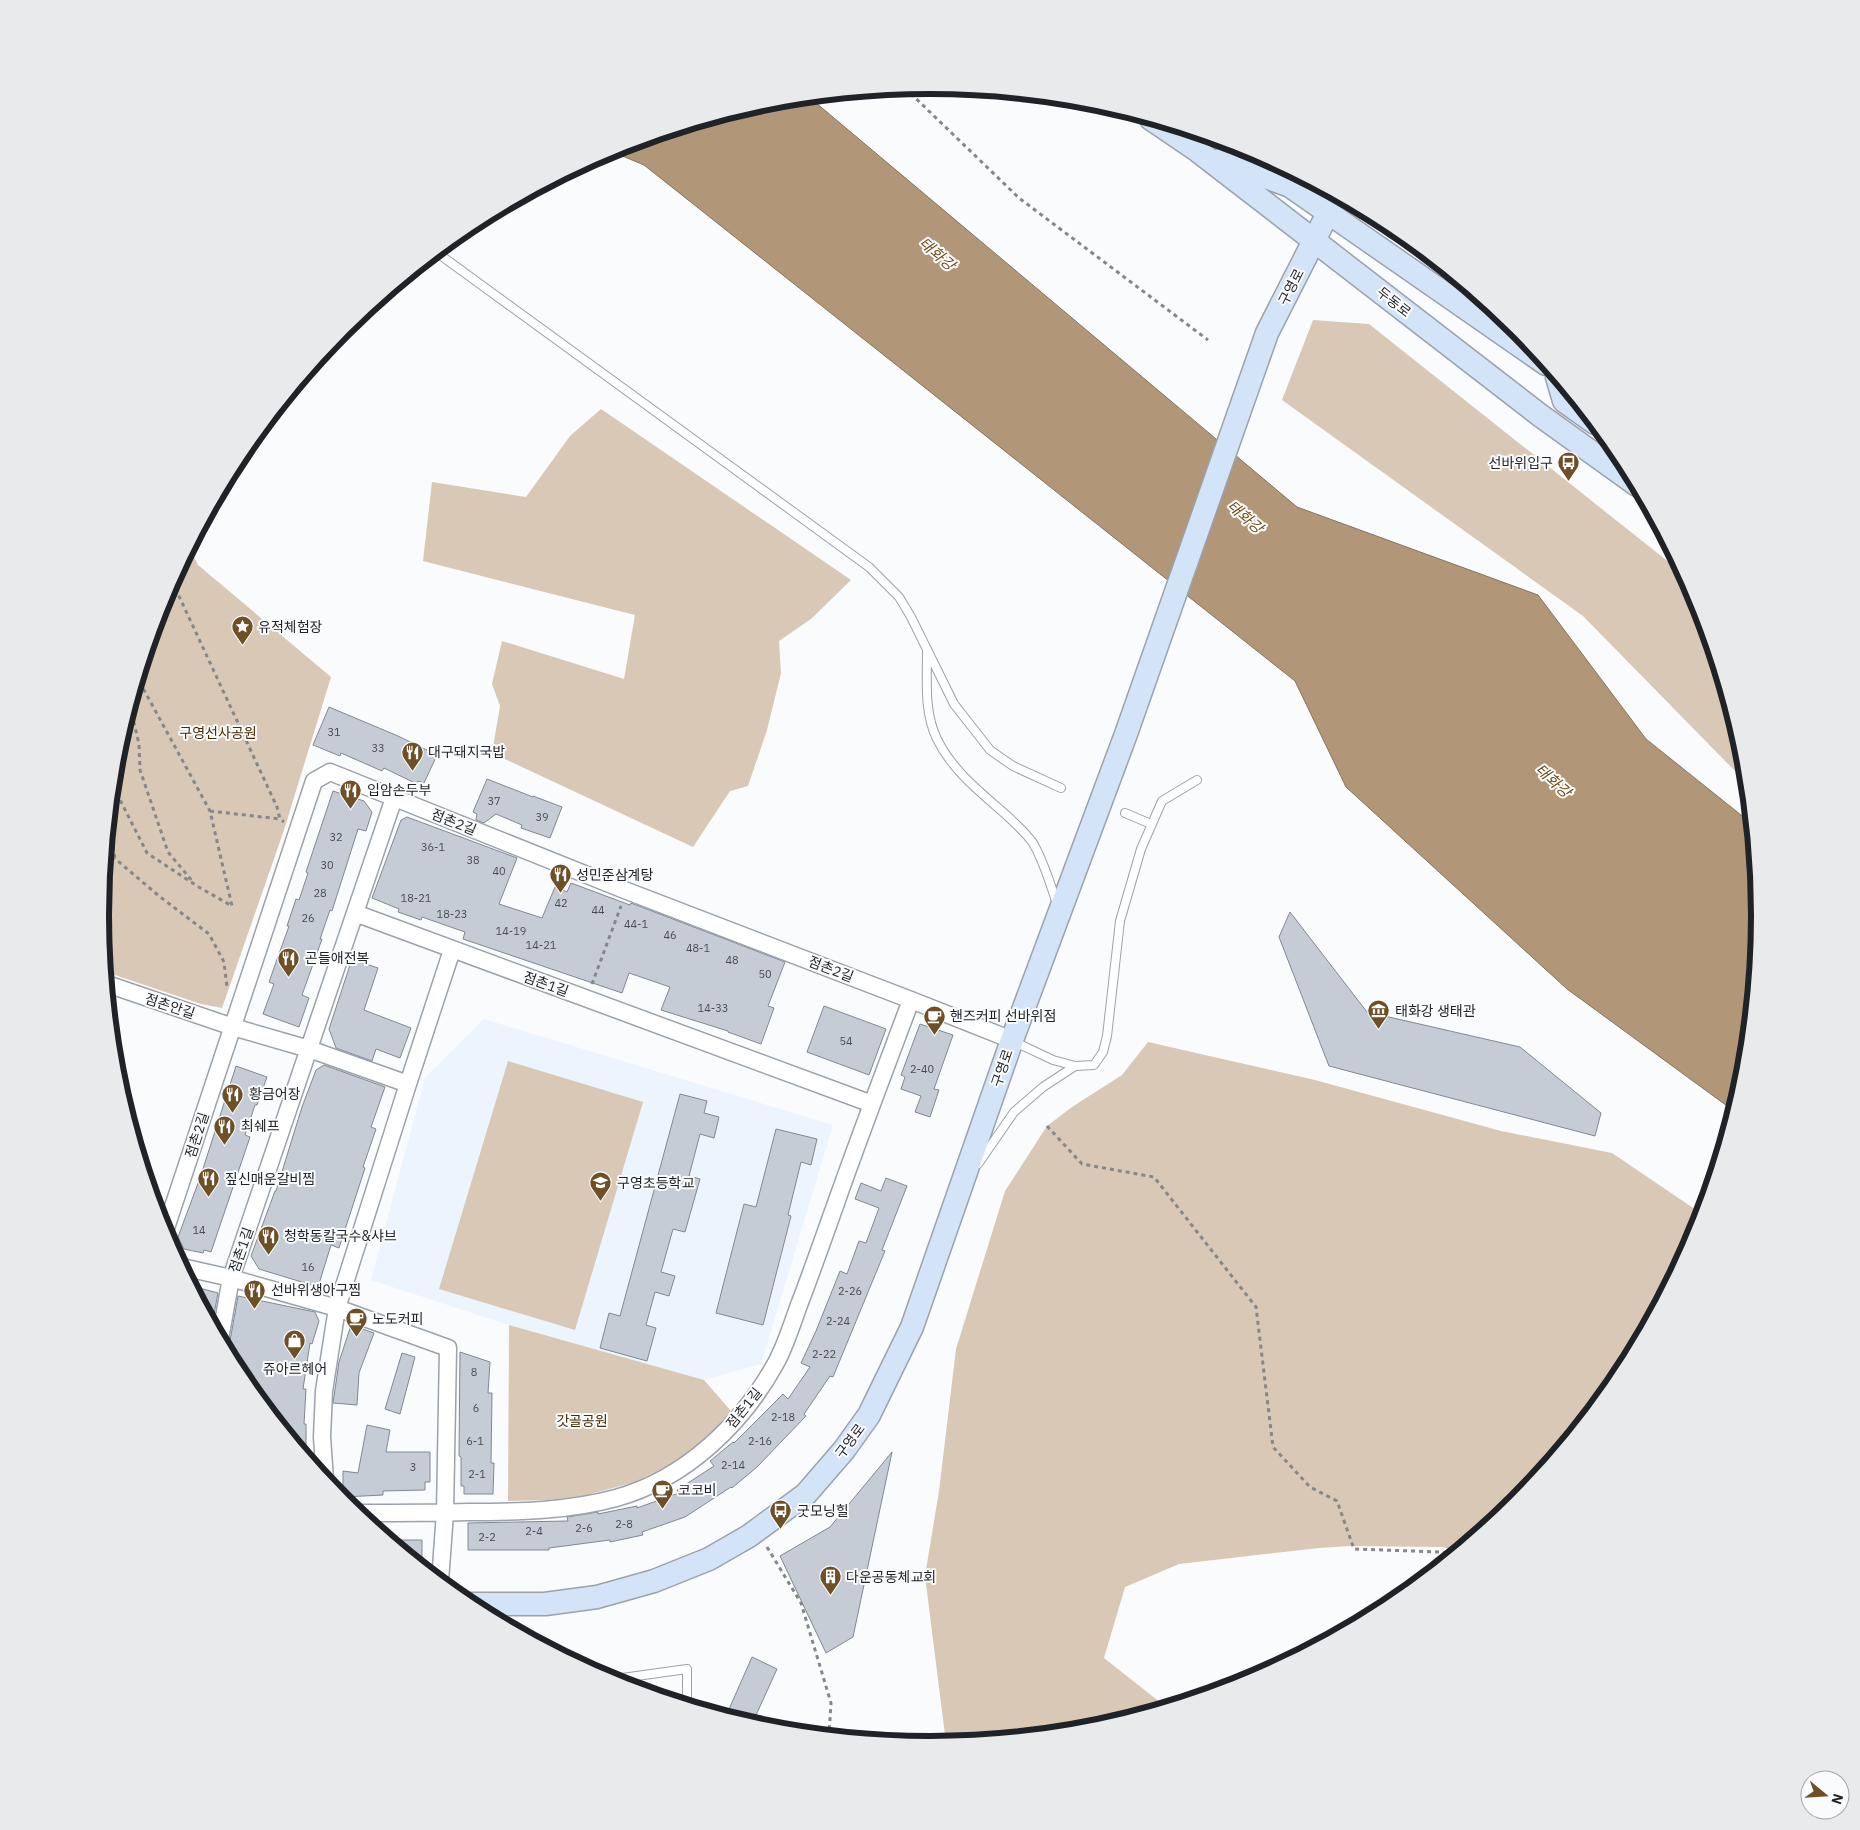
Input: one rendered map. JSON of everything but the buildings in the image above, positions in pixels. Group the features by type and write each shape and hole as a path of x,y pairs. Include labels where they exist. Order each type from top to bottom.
{"main road":[{"name":"두동로","path":"1165,128 1198,151 1541,416 1623,474"},
{"path":"1198,151 1290,186 1525,349"},
{"name":"구영로","path":"484,1604 545,1604 597,1597 654,1581 709,1559 756,1530 806,1494 844,1450 869,1415 912,1326 1012,1040 1126,734 1267,333 1328,213"},
{"path":"1561,390 1564,401 1579,412"}],"street":[{"name":"점촌2길","path":"168,1222 314,781 330,772 626,891 1012,1040"},
{"path":"355,913 394,798"},
{"name":"점촌1길","path":"222,1330 231,1278 355,913 872,1104"},
{"path":"324,1468 322,1437 324,1391 338,1308 452,950"},
{"name":"점촌안길","path":"113,986 233,1027 309,1049"},
{"name":"점촌1길","path":"368,1513 550,1510 617,1498 669,1475 696,1458 718,1438 739,1418 760,1390 777,1360 807,1284 911,1000"},
{"path":"309,1049 408,1084"},
{"path":"189,1269 231,1278 338,1308 448,1348 445,1512 440,1574"}],"lane":[{"path":"441,255 869,567 899,597 927,648 954,704 990,750 1013,766 1060,788"},
{"path":"927,648 927,703 936,738 950,761 977,789 1016,823 1032,842 1048,872 1059,913"},
{"path":"960,1188 1014,1112 1043,1087 1075,1066 1094,1064 1103,1052 1107,1036 1120,921 1141,849 1162,801 1198,780"},
{"path":"1125,813 1151,824"},
{"name":"구영로","path":"1012,1040 1053,1060 1075,1066"},
{"path":"625,1678 687,1669 687,1699"}],"path":[{"path":"911,95 1019,198 1208,340"},
{"path":"176,590 277,807 280,820"},
{"path":"175,593 183,604"},
{"path":"118,796 147,853 197,886 232,906 210,811 142,686"},
{"path":"133,719 139,744 140,770 168,852 197,886"},
{"path":"210,811 280,820 297,830"},
{"path":"112,848 115,858"},
{"path":"112,855 159,896 209,934 224,962 228,990"},
{"path":"587,999 626,891"},
{"path":"1047,1126 1082,1164 1154,1177 1256,1306 1273,1446 1310,1487 1337,1501 1354,1549 1446,1553"},
{"path":"756,1530 801,1603 831,1703 829,1730"}],"shaded area":[{"name":"구영초등학교","path":"484,1019 833,1125 761,1364 704,1380 509,1325 371,1280 425,1078"}],"green space":[{"path":"1313,320 1369,324 1673,566 1708,651 1723,702 1738,773 1583,616 1282,400"},
{"path":"601,409 851,580 811,619 779,641 781,673 767,730 748,786 730,791 693,847 492,753 500,706 492,684 502,641 624,679 635,615 423,561 432,482 526,497 570,436"},
{"name":"구영선사공원","path":"192,553 198,565 331,677 284,830 222,1008 201,1004 111,974 109,915 111,861 116,808 137,702 152,651 171,601"},
{"path":"1148,1042 1315,1080 1501,1131 1612,1153 1696,1210 1667,1278 1641,1326 1613,1371 1582,1415 1511,1496 1451,1549 1442,1547 1351,1546 1179,1564 1125,1587 1104,1658 1161,1703 1090,1720 1037,1729 945,1735 925,1576 939,1491 956,1349 1005,1191 1047,1126 1072,1107 1122,1075"},
{"path":"508,1061 643,1102 575,1330 439,1289"},
{"name":"갓골공원","path":"509,1325 704,1380 731,1411 693,1453 635,1482 583,1496 548,1500 508,1501"}],"water":[{"name":"태화강","path":"815,102 1297,507 1538,595 1646,739 1745,818 1751,915 1749,969 1744,1022 1728,1107 1567,989 1346,787 1295,681 644,165 619,155 666,137 717,122"}],"place":[{"name":"선바위입구","path":"1569,482"},
{"name":"유적체험장","path":"242,646"},
{"name":"대구돼지국밥","path":"412,771"},
{"name":"입암손두부","path":"351,809"},
{"name":"성민준삼계탕","path":"560,894"},
{"name":"곤들애전복","path":"289,977"},
{"name":"태화강 생태관","path":"1379,1030"},
{"name":"핸즈커피 선바위점","path":"934,1035"},
{"name":"황금어장","path":"233,1113"},
{"name":"최쉐프","path":"225,1145"},
{"name":"짚신매운갈비찜","path":"209,1198"},
{"name":"구영초등학교","path":"601,1202"},
{"name":"청학동칼국수&샤브","path":"268,1255"},
{"name":"선바위생아구찜","path":"255,1309"},
{"name":"노도커피","path":"356,1338"},
{"name":"쥬아르헤어","path":"295,1360"},
{"name":"코코비","path":"662,1509"},
{"name":"굿모닝힐","path":"781,1530"},
{"name":"다운공동체교회","path":"830,1596"}]}
